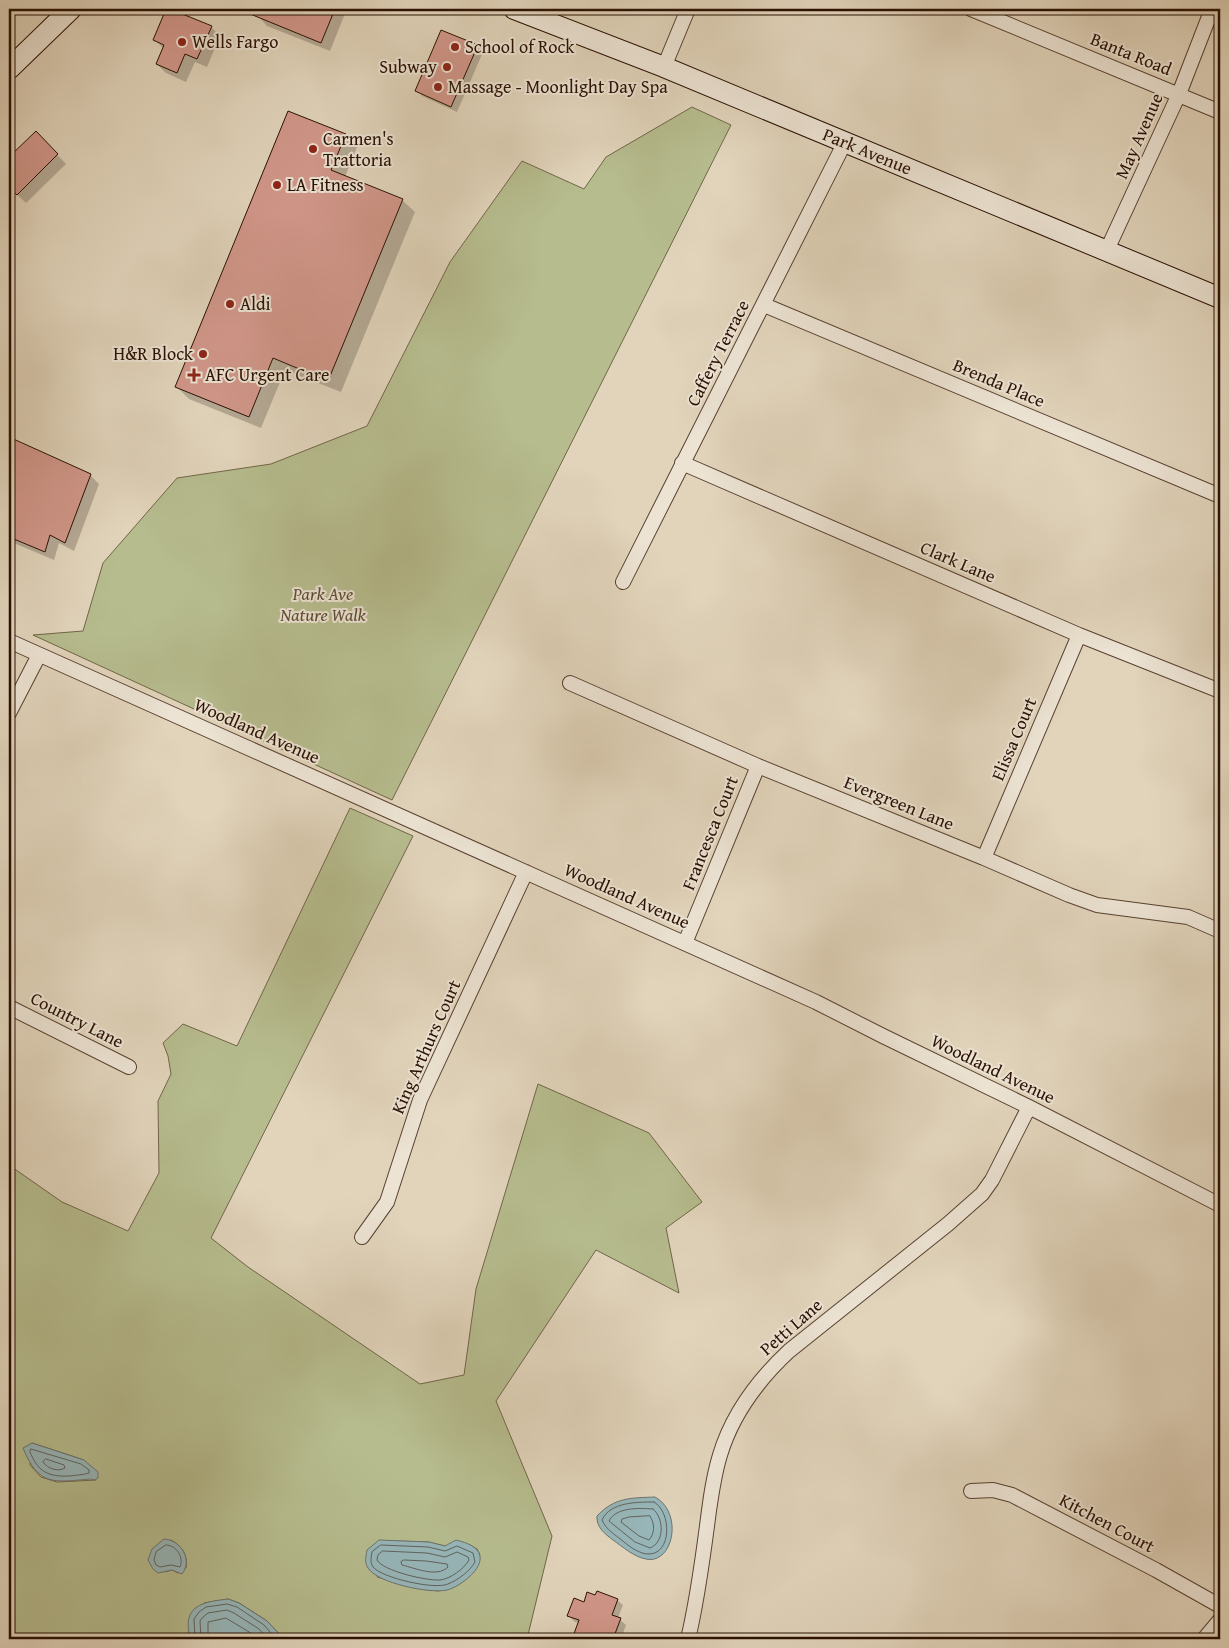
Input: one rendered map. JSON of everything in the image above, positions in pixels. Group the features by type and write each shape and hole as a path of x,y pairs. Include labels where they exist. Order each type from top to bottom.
{"main road":[{"path":"9,69 71,9"},
{"name":"Park Avenue","path":"514,9 664,67 1220,298"}],"street":[{"path":"664,67 688,9"},
{"name":"Banta Road","path":"971,9 1220,112"},
{"name":"May Avenue","path":"1107,250 1178,94 1212,9"},
{"name":"Caffery Terrace","path":"623,582 845,142"},
{"name":"Brenda Place","path":"764,305 1220,496"},
{"name":"Clark Lane","path":"682,463 1079,635 1220,691"},
{"name":"Elissa Court","path":"984,858 1079,635"},
{"name":"Woodland Avenue","path":"9,641 816,1002 1029,1107 1220,1205"},
{"path":"9,713 39,655"},
{"name":"Evergreen Lane","path":"570,683 758,766 984,858 1069,895 1097,905 1188,917 1220,931"},
{"name":"Francesca Court","path":"685,943 758,766"},
{"name":"King Arthurs Court","path":"362,1237 387,1202 420,1100 526,872"},
{"name":"Country Lane","path":"9,1007 129,1067"},
{"name":"Petti Lane","path":"688,1639 696,1607 714,1478 720,1453 744,1404 772,1367 789,1351 948,1224 982,1194 992,1180 1029,1107"},
{"name":"Kitchen Court","path":"972,1491 993,1490 1012,1495 1156,1570 1220,1606"},
{"path":"1204,1639 1220,1620"}],"green space":[{"name":"Park Ave Nature Walk","path":"692,107 731,125 392,800 33,635 83,631 103,563 177,478 271,464 367,426 450,262 522,161 584,189 606,157"},
{"path":"350,808 413,836 211,1238 248,1267 420,1384 464,1375 476,1289 538,1084 649,1133 702,1202 666,1228 679,1293 596,1250 496,1401 552,1536 527,1639 284,1639 267,1621 239,1603 228,1599 204,1603 189,1628 190,1639 9,1639 9,1165 62,1202 128,1231 159,1173 158,1101 171,1074 168,1056 163,1043 183,1024 237,1046","holes":["32,1443 84,1460 96,1480 57,1482 41,1477 30,1465","171,1540 183,1551 186,1559 186,1568 178,1573 172,1570 165,1572","395,1541 428,1542 445,1546 470,1545 477,1549 480,1555 439,1591 421,1589 377,1577"]}],"water":[{"path":"32,1443 84,1460 98,1472 98,1478 95,1480 57,1481 42,1476 35,1470 23,1448"},
{"path":"655,1497 670,1514 672,1536 663,1554 655,1559 646,1559 633,1554 610,1538 600,1527 597,1516 610,1505 631,1498"},
{"path":"164,1539 176,1543 184,1552 186,1563 182,1574 172,1570 158,1573 153,1569 148,1560 152,1549"},
{"path":"379,1540 429,1542 445,1546 456,1540 475,1548 480,1556 480,1562 466,1580 453,1588 439,1591 417,1589 392,1583 373,1573 368,1568 367,1550"},
{"path":"228,1599 239,1603 267,1621 284,1639 190,1639 188,1620 191,1613 199,1605"}],"building":[{"name":"Wells Fargo","path":"166,9 212,26 197,59 185,54 177,73 156,64 164,45 153,40"},
{"path":"238,9 335,9 321,43"},
{"path":"441,30 478,45 451,107 415,91"},
{"path":"288,111 346,134 331,170 403,199 328,381 273,358 249,417 175,387"},
{"path":"36,131 58,154 17,195 9,188 9,157"},
{"path":"9,437 91,474 65,543 50,535 45,552 9,537"},
{"path":"597,1591 618,1599 612,1615 621,1618 613,1639 572,1639 579,1620 567,1616 574,1598 584,1602 587,1592 595,1595"}],"place":[{"name":"Wells Fargo","path":"182,42"},
{"name":"School of Rock","path":"455,47"},
{"name":"Subway","path":"447,67"},
{"name":"Massage - Moonlight Day Spa","path":"438,87"},
{"name":"Carmen's Trattoria","path":"313,149"},
{"name":"LA Fitness","path":"277,185"},
{"name":"Aldi","path":"230,304"},
{"name":"H&R Block","path":"203,354"},
{"name":"AFC Urgent Care","path":"194,375"}]}
